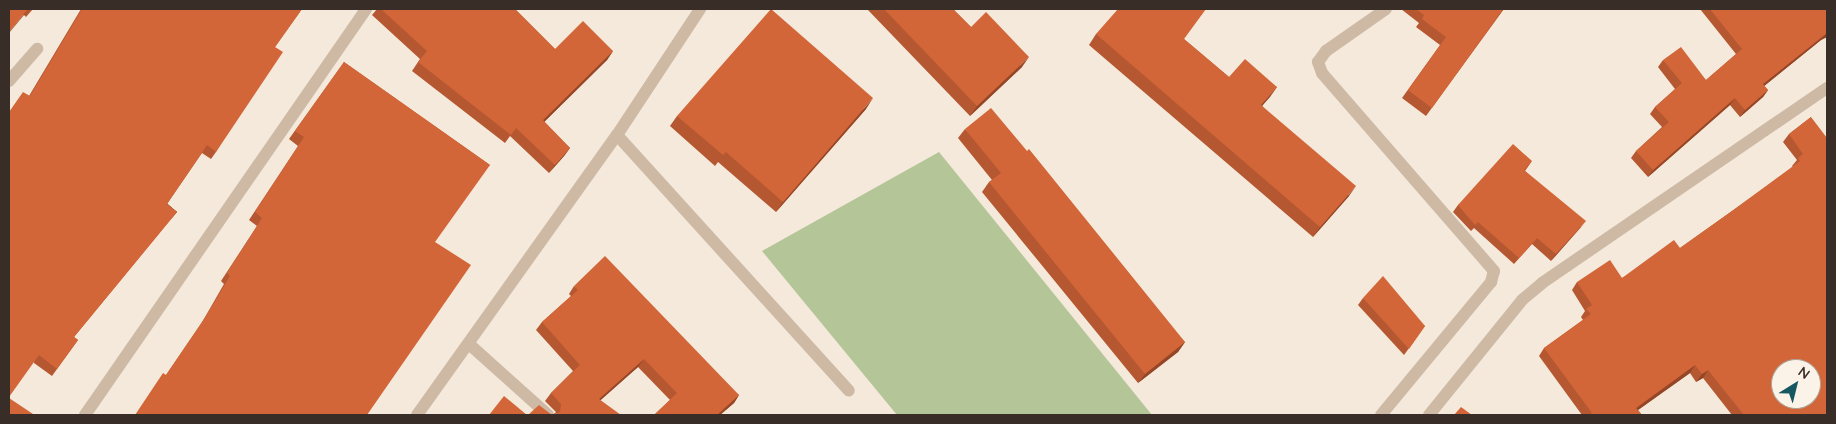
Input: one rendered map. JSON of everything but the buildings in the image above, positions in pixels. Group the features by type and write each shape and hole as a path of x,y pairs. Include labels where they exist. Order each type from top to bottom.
{"street":[{"path":"85,415 366,9"},
{"path":"418,415 617,135 700,9"},
{"path":"1380,415 1491,282 1494,271 1322,73 1318,62 1326,51 1386,9"},
{"path":"9,81 37,49"},
{"path":"1429,415 1522,300 1542,284 1827,88"},
{"path":"617,135 849,391"},
{"path":"469,344 548,415"}],"green space":[{"path":"939,152 1152,415 897,415 762,251"}]}
